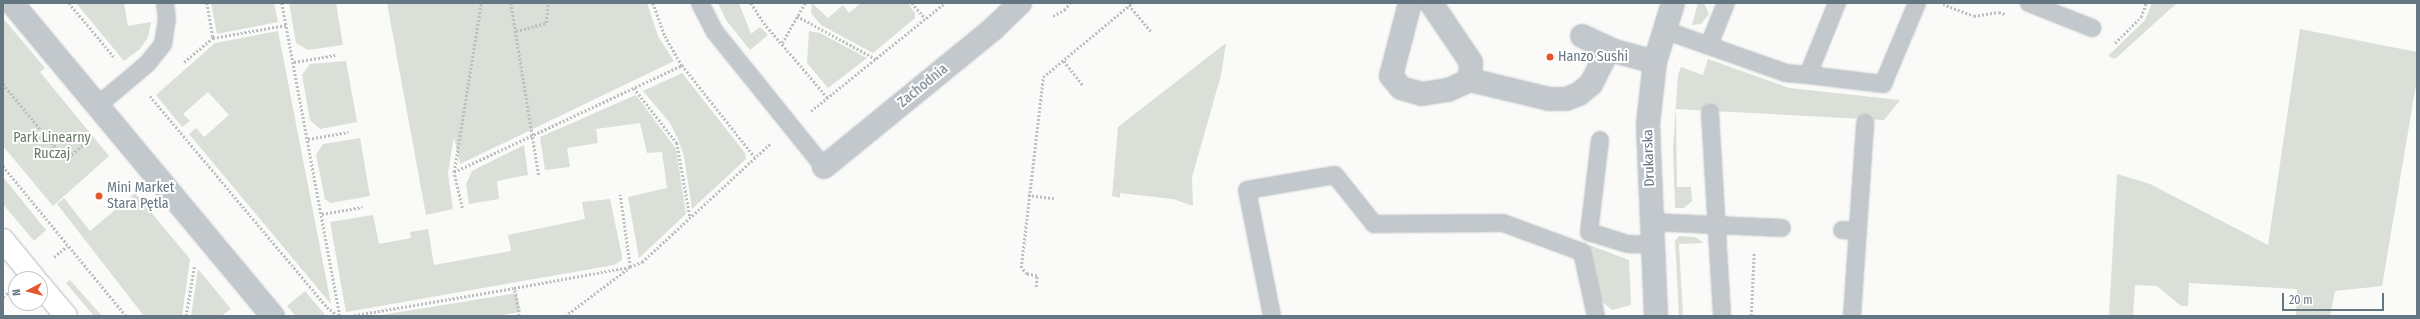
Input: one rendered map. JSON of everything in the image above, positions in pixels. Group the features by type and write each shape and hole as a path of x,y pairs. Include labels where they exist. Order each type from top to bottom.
{"main road":[{"path":"3,240 28,271"},
{"path":"48,295 66,316"}],"street":[{"path":"12,3 273,316"},
{"name":"Zachodnia","path":"824,167 992,30 1020,3"},
{"path":"1410,3 1391,76 1401,88 1422,94 1448,90 1470,80 1549,99 1566,99 1586,90 1591,84 1608,49"},
{"path":"1431,3 1471,62 1470,80"},
{"name":"Drukarska","path":"1656,316 1648,124 1655,62 1673,3"},
{"path":"1582,36 1608,49 1655,62"}],"lane":[{"path":"97,106 147,64 163,44 167,19 165,3"},
{"path":"700,3 715,32 824,167"},
{"path":"1709,45 1726,3"},
{"path":"1808,75 1837,3"},
{"path":"1664,30 1786,73 1883,84 1917,3"},
{"path":"2029,3 2092,28"},
{"path":"1710,113 1722,316"},
{"path":"1852,316 1865,123"},
{"path":"1600,140 1589,232 1628,244 1652,244"},
{"path":"1272,316 1248,190 1335,175 1374,224 1503,223 1582,252 1596,316"},
{"path":"1651,222 1782,228"},
{"path":"1842,230 1858,231"}],"path":[{"path":"70,3 119,62"},
{"path":"207,3 213,38 286,25"},
{"path":"282,3 322,214 339,316"},
{"path":"462,208 454,172 481,3"},
{"path":"511,3 539,176"},
{"path":"516,31 546,23 548,3"},
{"path":"653,3 665,36 682,65 755,157"},
{"path":"752,3 782,43 828,98"},
{"path":"782,43 805,3"},
{"path":"912,3 926,19"},
{"path":"350,316 514,288 630,266 642,262 755,157 791,126 828,98 945,3"},
{"path":"1053,16 1064,10 1070,3"},
{"path":"1941,3 1974,16 1999,12 2013,17"},
{"path":"2111,47 2141,17 2146,3"},
{"path":"1036,287 1037,276 1027,274 1021,268 1028,195 1043,77 1064,61 1130,4 1151,31"},
{"path":"797,16 876,59"},
{"path":"294,62 335,55"},
{"path":"1064,61 1083,85"},
{"path":"454,172 682,65"},
{"path":"3,84 66,160 93,135"},
{"path":"634,88 677,143 690,217"},
{"path":"145,91 326,308 339,316"},
{"path":"308,139 348,132"},
{"path":"3,166 67,246 126,316"},
{"path":"620,195 630,266"},
{"path":"1028,195 1054,198"},
{"path":"322,214 362,207"},
{"path":"48,262 67,246"},
{"path":"1751,316 1754,248"},
{"path":"186,316 194,264"},
{"path":"565,316 630,266"},
{"path":"514,288 519,316"}],"green space":[{"path":"76,3 124,3 128,26 151,22 148,37 140,49 124,61"},
{"path":"211,3 274,3 278,22 217,34"},
{"path":"289,3 336,3 343,45 308,50 296,43"},
{"path":"387,3 647,3 658,36 674,61 460,164 454,137 448,173 453,209 426,215"},
{"path":"718,3 739,3 751,34 760,27 768,35 750,50 726,20"},
{"path":"812,3 828,18 843,5 849,13 861,3 908,3 915,13 915,18 873,53 821,25 811,13"},
{"path":"1698,3 1704,3 1709,14 1701,24 1692,25"},
{"path":"2152,3 2177,3 2115,59 2108,56 2145,20"},
{"name":"Park Linearny Ruczaj","path":"3,18 45,68 40,72 109,156 53,206 3,146"},
{"path":"2300,29 2417,52 2417,79 2382,286 2335,291 2330,316 2296,316 2297,289 2189,283 2188,306 2181,306 2157,286 2135,285 2133,316 2109,316 2117,174 2150,184 2268,245"},
{"path":"278,31 331,304 189,134 196,128 204,137 229,115 208,92 183,114 190,121 182,127 156,95 215,43"},
{"path":"809,31 820,33 867,58 828,88 807,63"},
{"path":"1226,43 1221,75 1192,177 1193,206 1173,199 1120,193 1120,198 1112,196 1118,127"},
{"path":"1708,59 1789,88 1900,100 1884,120 1676,109 1677,187 1691,187 1692,201 1684,208 1675,208 1673,148 1678,75 1681,67 1703,75"},
{"path":"346,61 357,122 320,129 310,120 302,75 310,64"},
{"path":"682,73 745,153 746,159 692,209 684,156 678,139 670,123 643,91"},
{"path":"636,95 676,149 686,214 639,258 628,197 667,188 662,152 647,153 640,123 596,129 598,143 567,148 570,167 545,170 540,137"},
{"path":"360,138 370,196 331,203 325,199 316,155 323,144"},
{"path":"524,145 528,175 497,181 499,199 469,204 466,184 472,171"},
{"path":"3,177 46,230 34,241 3,204"},
{"path":"135,193 190,259 182,316 144,316 57,204 64,198 90,231"},
{"path":"610,199 622,256 622,260 614,265 346,312 330,222 373,215 379,244 411,238 410,232 428,229 434,265 511,251 508,235 585,219 582,202"},
{"path":"1679,236 1695,237 1704,243 1679,244 1683,316 1679,316 1675,241"},
{"path":"1589,245 1629,260 1631,305 1612,310 1601,301"},
{"path":"198,269 231,309 221,316 191,316"},
{"path":"70,280 102,316 94,316 66,283"},
{"path":"305,291 326,316 296,316 287,306"},
{"path":"517,293 521,312 495,316 375,316"}],"place":[{"name":"Hanzo Sushi","path":"1550,57"},
{"name":"Mini Market Stara Pętla","path":"99,196"}]}
